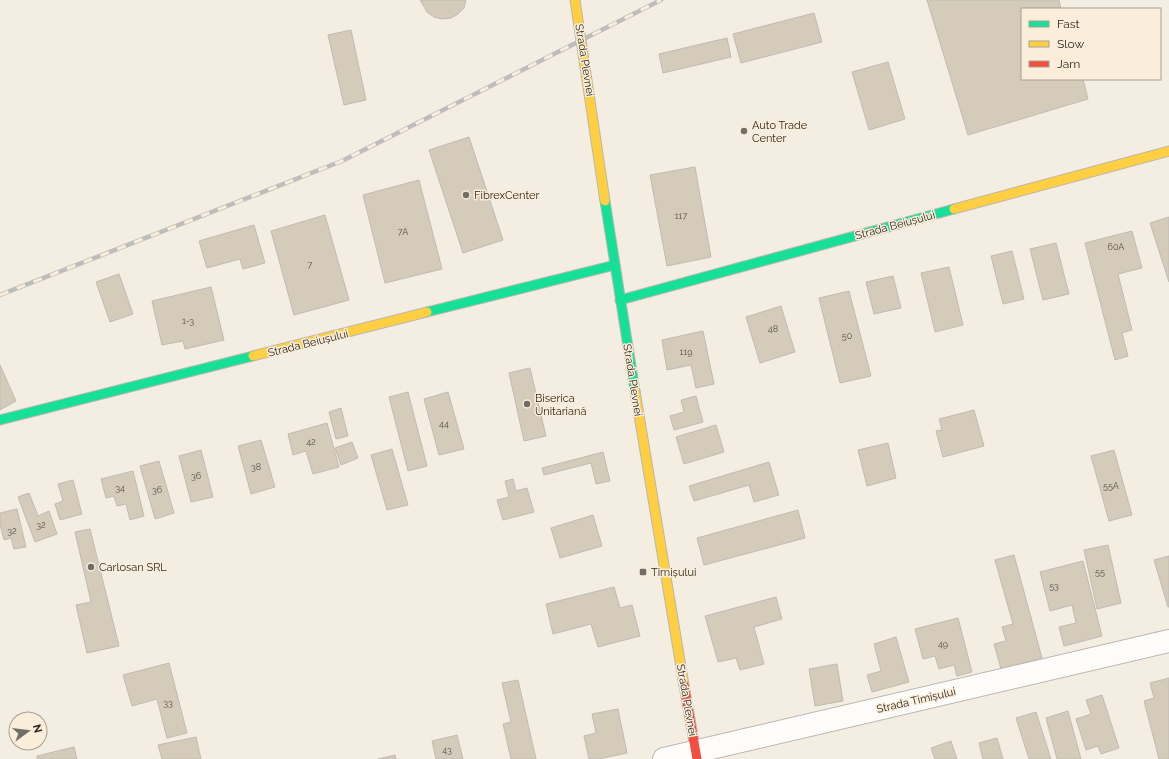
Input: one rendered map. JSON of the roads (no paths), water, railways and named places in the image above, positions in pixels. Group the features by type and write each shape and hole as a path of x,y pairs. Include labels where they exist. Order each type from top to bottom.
{"street":[{"name":"Strada Plevnei","path":"575,0 616,265 620,300 661,553 696,755"},
{"name":"Strada Beiușului","path":"620,300 1169,150"},
{"name":"Strada Beiușului","path":"0,420 616,265"},
{"name":"Strada Timișului","path":"664,759 696,755 1169,641"}],"railway":[{"path":"0,295 342,161 661,0"}],"place":[{"name":"Auto Trade Center","path":"744,131"},
{"name":"FibrexCenter","path":"466,195"},
{"name":"Biserica Unitariană","path":"527,404"},
{"name":"Carlosan SRL","path":"91,567"},
{"name":"Timișului","path":"643,572"}]}
